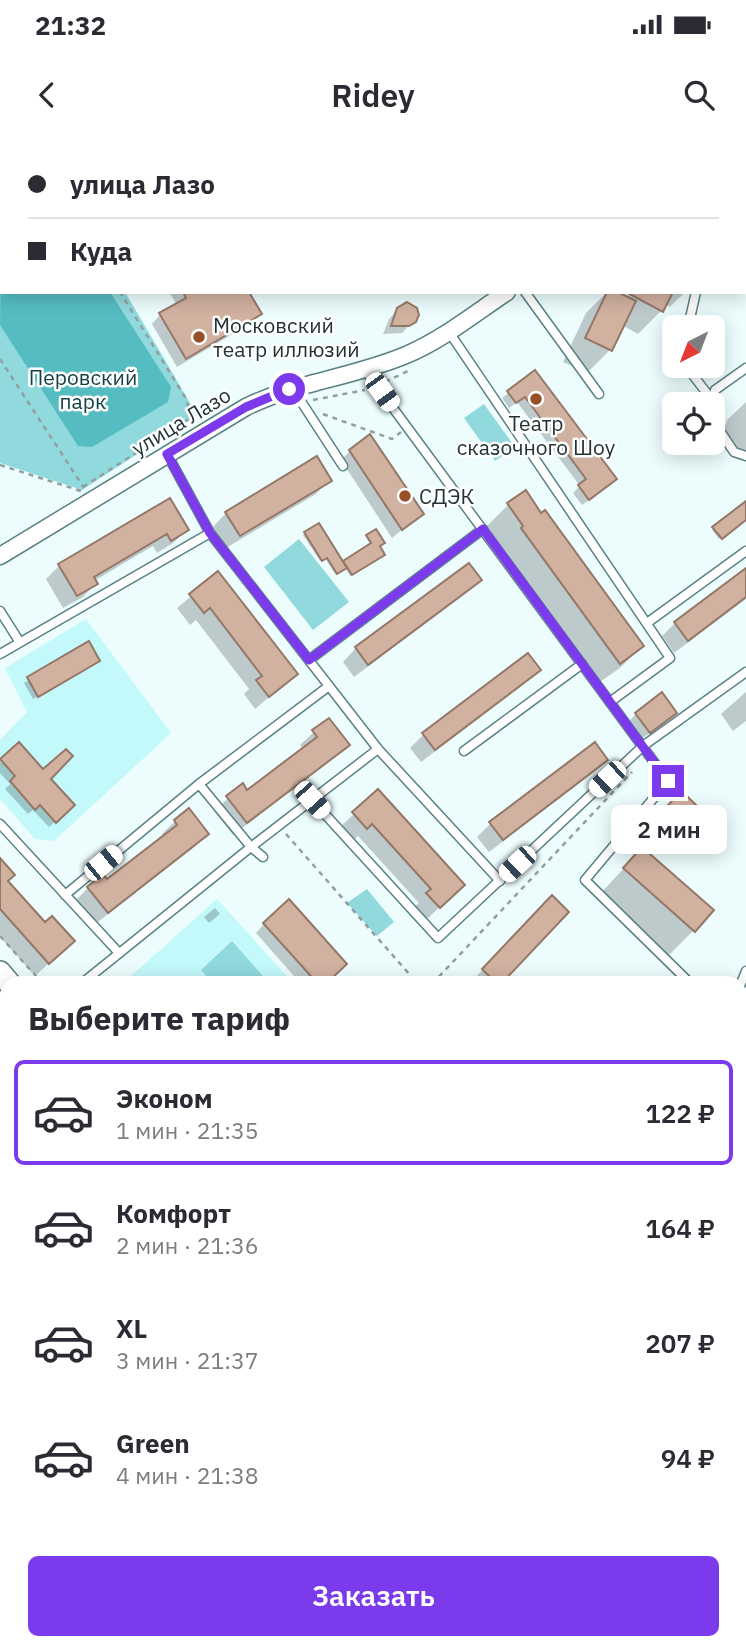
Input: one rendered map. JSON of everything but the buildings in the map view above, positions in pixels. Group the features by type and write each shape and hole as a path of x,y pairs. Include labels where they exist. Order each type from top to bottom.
{"street":[{"name":"улица Лазо","path":"0,556 256,402 297,395 407,355 449,332 504,294"}],"lane":[{"path":"526,294 599,394"},
{"path":"691,315 696,294"},
{"path":"449,332 670,658 610,702"},
{"path":"714,392 746,368"},
{"path":"366,370 668,781 585,880 683,976"},
{"path":"734,377 746,382"},
{"path":"297,395 343,466"},
{"path":"725,438 734,452 746,456"},
{"path":"167,454 210,533 378,749 499,881"},
{"path":"309,660 483,529"},
{"path":"0,654 210,533"},
{"path":"647,623 746,551"},
{"path":"0,611 19,641"},
{"path":"464,751 582,664"},
{"path":"312,800 438,938 643,746 746,672"},
{"path":"65,895 199,785 329,686"},
{"path":"91,976 378,749"},
{"path":"199,785 251,847 263,857"},
{"path":"0,824 119,953"}],"path":[{"path":"0,359 83,487 192,417 185,397 121,294"},
{"path":"297,395 364,390 419,366"},
{"path":"307,411 392,439 407,426"},
{"path":"0,465 87,493"},
{"path":"440,976 638,766 643,746"},
{"path":"278,826 411,976"},
{"path":"0,936 36,976"}],"shaded area":[{"path":"0,294 111,294 171,387 168,402 92,447 78,446 0,325"},
{"path":"86,619 171,733 54,841 35,839 0,799 0,740 27,712 5,668"},
{"path":"217,899 287,976 131,976"}],"green space":[{"name":"Перовский парк","path":"0,294 126,294 197,415 82,490 0,463"},
{"path":"484,404 515,447 495,461 464,418"},
{"path":"299,539 349,602 313,630 264,567"},
{"path":"367,889 394,922 377,936 347,903"},
{"path":"232,941 263,976 207,976 201,970"}],"place":[{"name":"Московский театр иллюзий","path":"199,337"},
{"name":"Театр сказочного Шоу","path":"536,399"},
{"name":"СДЭК","path":"405,496"}],"route":[{"path":"289,389 246,407 167,454 210,533 309,660 483,529 668,781"}]}
